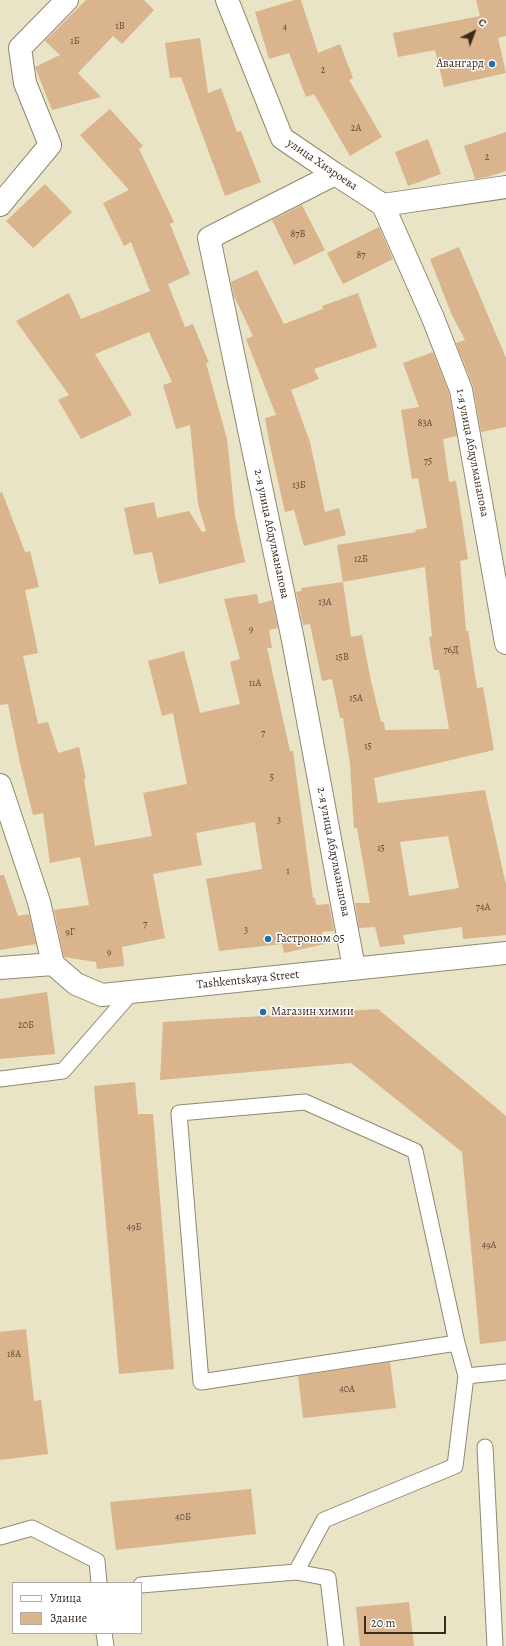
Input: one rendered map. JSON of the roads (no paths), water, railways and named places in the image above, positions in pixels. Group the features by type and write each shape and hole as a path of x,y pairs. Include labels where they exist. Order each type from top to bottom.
{"street":[{"path":"0,205 50,145 25,83 20,48 67,0"},
{"name":"улица Хизроева","path":"227,0 282,138 383,205"},
{"name":"2-я улица Абдулманапова","path":"335,174 209,238 293,640 354,968"},
{"path":"383,205 506,187"},
{"name":"1-я улица Абдулманапова","path":"383,205 433,318 461,390 506,643"},
{"path":"0,785 39,902 53,964 0,968"},
{"name":"Tashkentskaya Street","path":"53,964 76,984 102,995 506,953"}],"lane":[{"path":"0,1079 63,1071 132,992"},
{"path":"296,1572 324,1520 455,1466 466,1376 457,1343 415,1151 305,1102 179,1113 200,1382 457,1343"},
{"path":"466,1376 506,1372"},
{"path":"485,1447 495,1646"},
{"path":"0,1537 32,1528 97,1561 99,1582"},
{"path":"142,1585 296,1572 328,1578 336,1646"},
{"path":"104,1634 106,1646"}],"place":[{"name":"Авангард","path":"492,64"},
{"name":"Гастроном 05","path":"268,939"},
{"name":"Магазин химии","path":"263,1012"}]}
